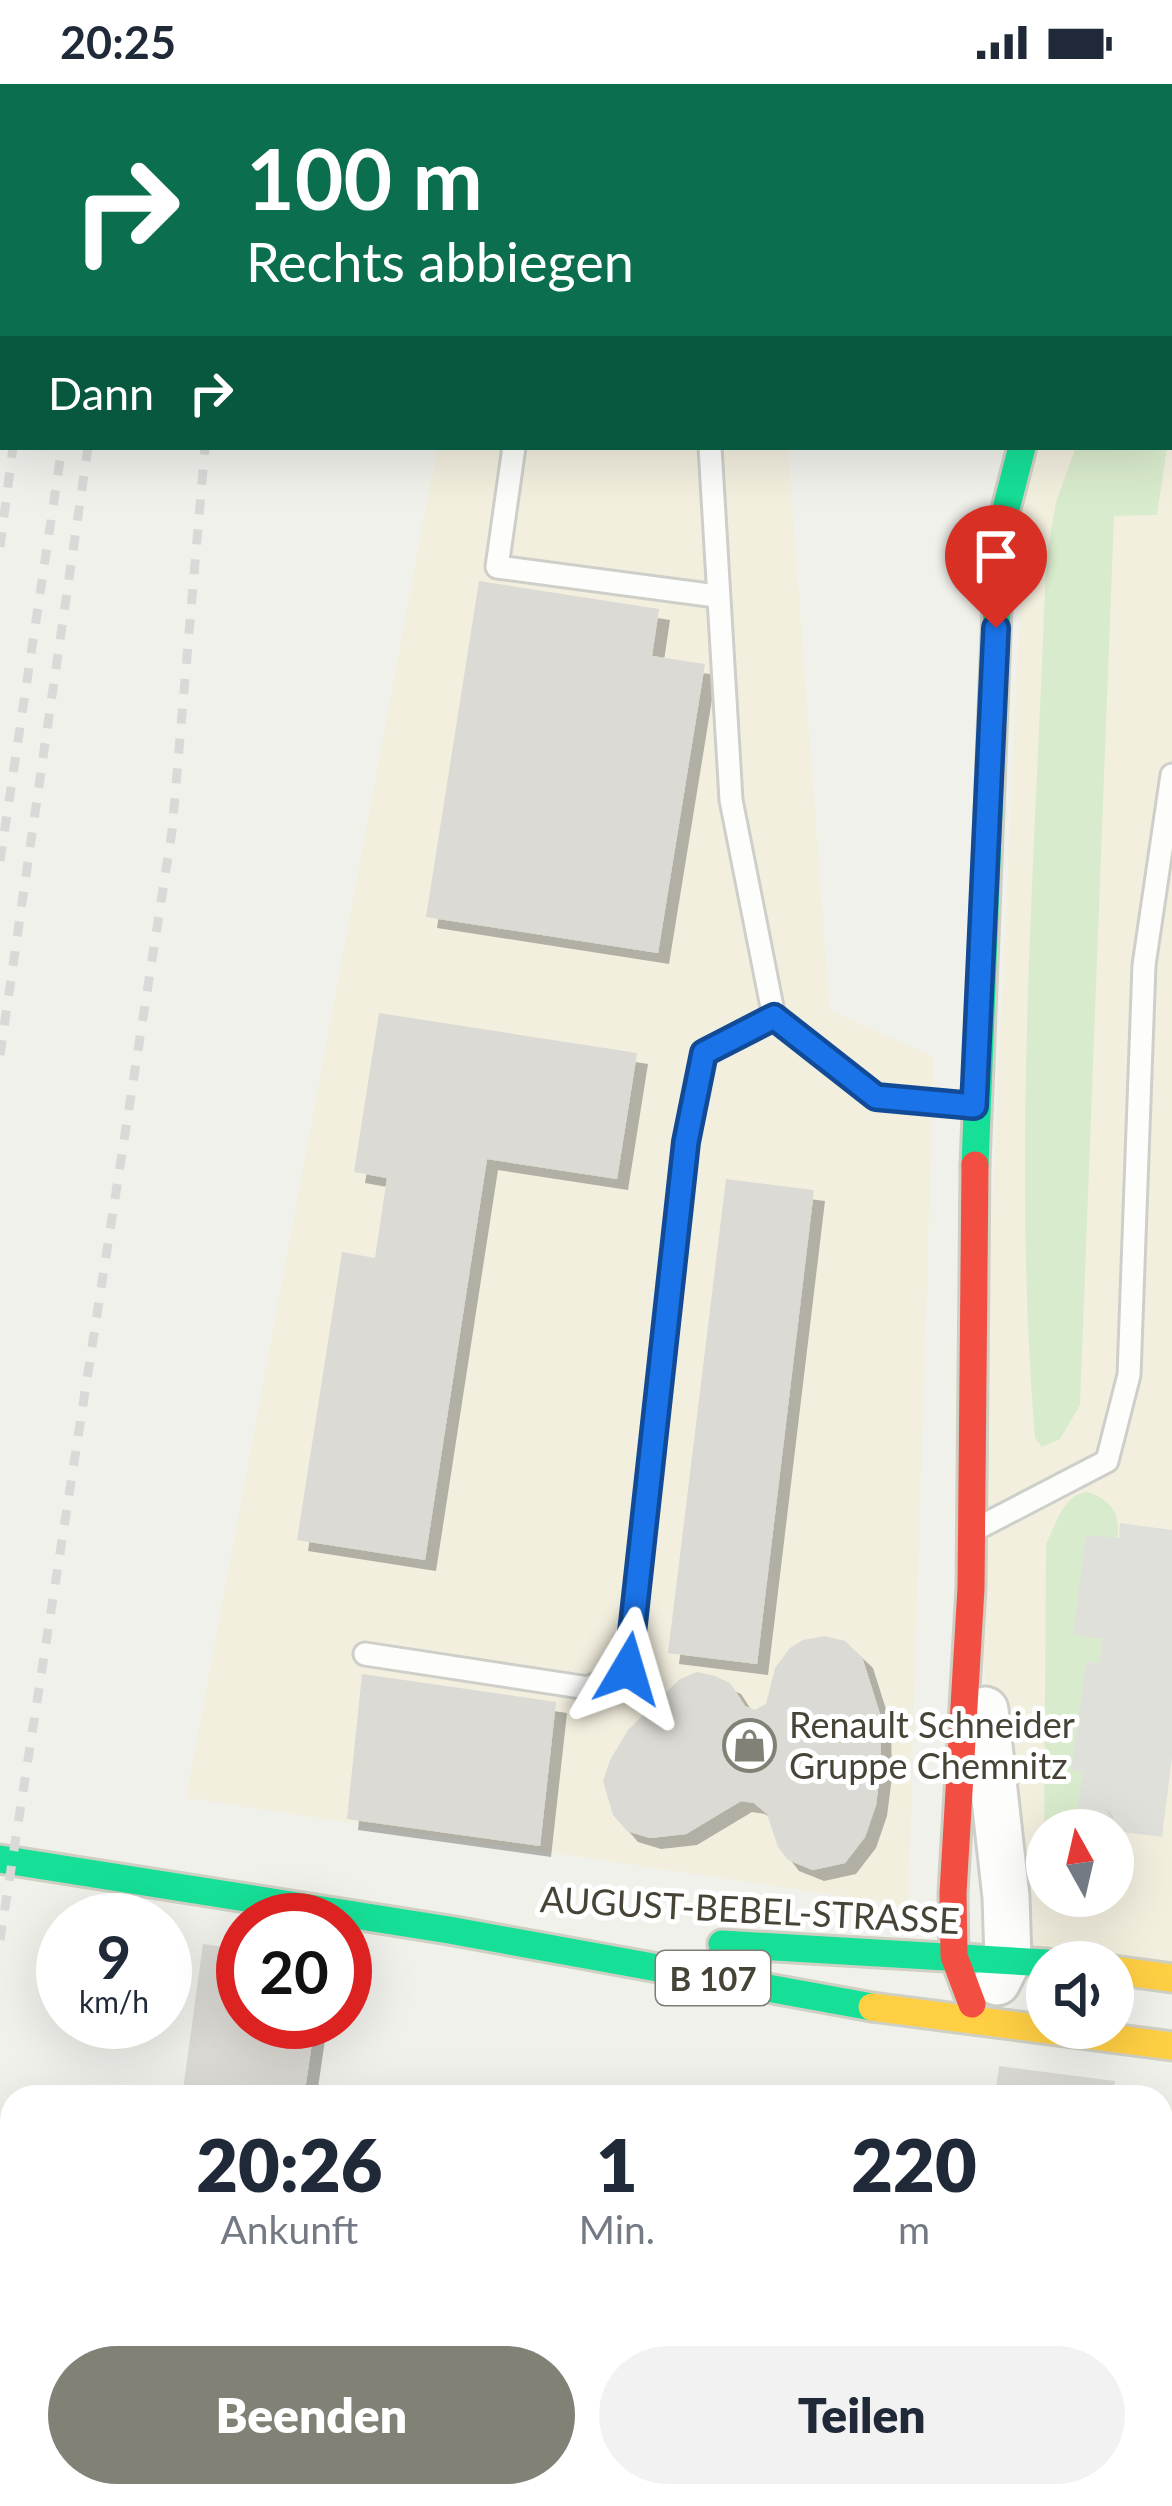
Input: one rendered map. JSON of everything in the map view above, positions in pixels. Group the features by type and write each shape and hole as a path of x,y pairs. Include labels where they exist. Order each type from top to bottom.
{"main road":[{"path":"978,2021 954,1956 952,1893 971,1588 974,1106 1000,532 1021,450"},
{"name":"AUGUST-BEBEL-STRASSE","path":"0,1859 449,1930 871,2007 1172,2046"},
{"name":"AUGUST-BEBEL-STRASSE","path":"449,1930 659,1941"},
{"name":"AUGUST-BEBEL-STRASSE","path":"706,1943 1026,1961"},
{"path":"1134,1973 1172,1978"}],"street":[{"path":"971,1588 1006,1898 1026,1958"},
{"path":"978,2021 1026,1962"}],"lane":[{"path":"514,450 496,567 716,596"},
{"path":"710,450 730,800 774,1017 876,1097 974,1106"},
{"path":"971,1532 1107,1461 1129,1375 1144,965 1172,775"},
{"path":"364,1654 588,1688 628,1669 686,1142 704,1053 774,1017"}],"shaded area":[{"path":"436,450 788,450 830,1010 934,1057 908,1906 186,1798"},
{"path":"1027,450 1172,450 1172,1973 1134,1966 1134,1941 1026,1941 1026,1954 1020,1954 975,1589"},
{"path":"1120,1523 1172,1530 1172,1758 1162,1837 1134,1834 1134,1809 1078,1809 1083,1772 1071,1770 1086,1662 1099,1663 1103,1639 1073,1635 1086,1535 1119,1538"}],"green space":[{"path":"1075,450 1167,450 1157,515 1114,516 1080,1405 1060,1439 1042,1447 1035,1438 1028,1329 1025,1109 1046,561 1056,502"},
{"path":"1087,1492 1107,1502 1116,1517 1118,1535 1104,1576 1073,1634 1103,1638 1099,1663 1087,1662 1072,1770 1083,1771 1090,1809 1044,1809 1046,1544 1066,1504"}],"building":[{"path":"479,581 659,609 652,656 705,664 658,953 426,917"},
{"path":"379,1013 637,1053 617,1179 487,1159 425,1560 297,1540 342,1252 375,1258 387,1178 354,1172"},
{"path":"726,1179 814,1190 757,1664 668,1653"},
{"name":"Renault Schneider Gruppe Chemnitz","path":"825,1636 845,1641 862,1657 880,1714 876,1805 865,1837 845,1863 813,1870 788,1860 778,1847 767,1814 754,1803 741,1801 686,1834 650,1838 627,1831 613,1815 603,1781 628,1730 680,1679 697,1672 730,1683 745,1706 755,1710 766,1704 775,1668 790,1648"},
{"path":"362,1674 556,1702 540,1846 347,1819"},
{"path":"203,1944 216,1946 216,2049 311,2049 306,2085 184,2085"},
{"path":"999,2066 1115,2081 1114,2085 997,2085"}],"railway":[{"path":"0,547 13,450"},
{"path":"0,861 62,450"},
{"path":"0,1055 88,450"},
{"path":"0,1940 172,831 205,450"}],"traffic: fast":[{"path":"975,1165 1000,532 1021,450"},
{"path":"0,1859 449,1930 872,2007"},
{"path":"722,1944 1026,1962"}],"traffic: slow":[{"path":"1134,1973 1172,1978"},
{"path":"872,2007 1172,2046"}],"traffic: jam":[{"path":"972,2004 954,1956 953,1893 971,1588 975,1165"}],"place":[{"name":"Renault Schneider Gruppe Chemnitz","path":"750,1745"}],"route":[{"path":"628,1669 686,1142 704,1053 774,1017 876,1097 974,1106 996,628"}]}
